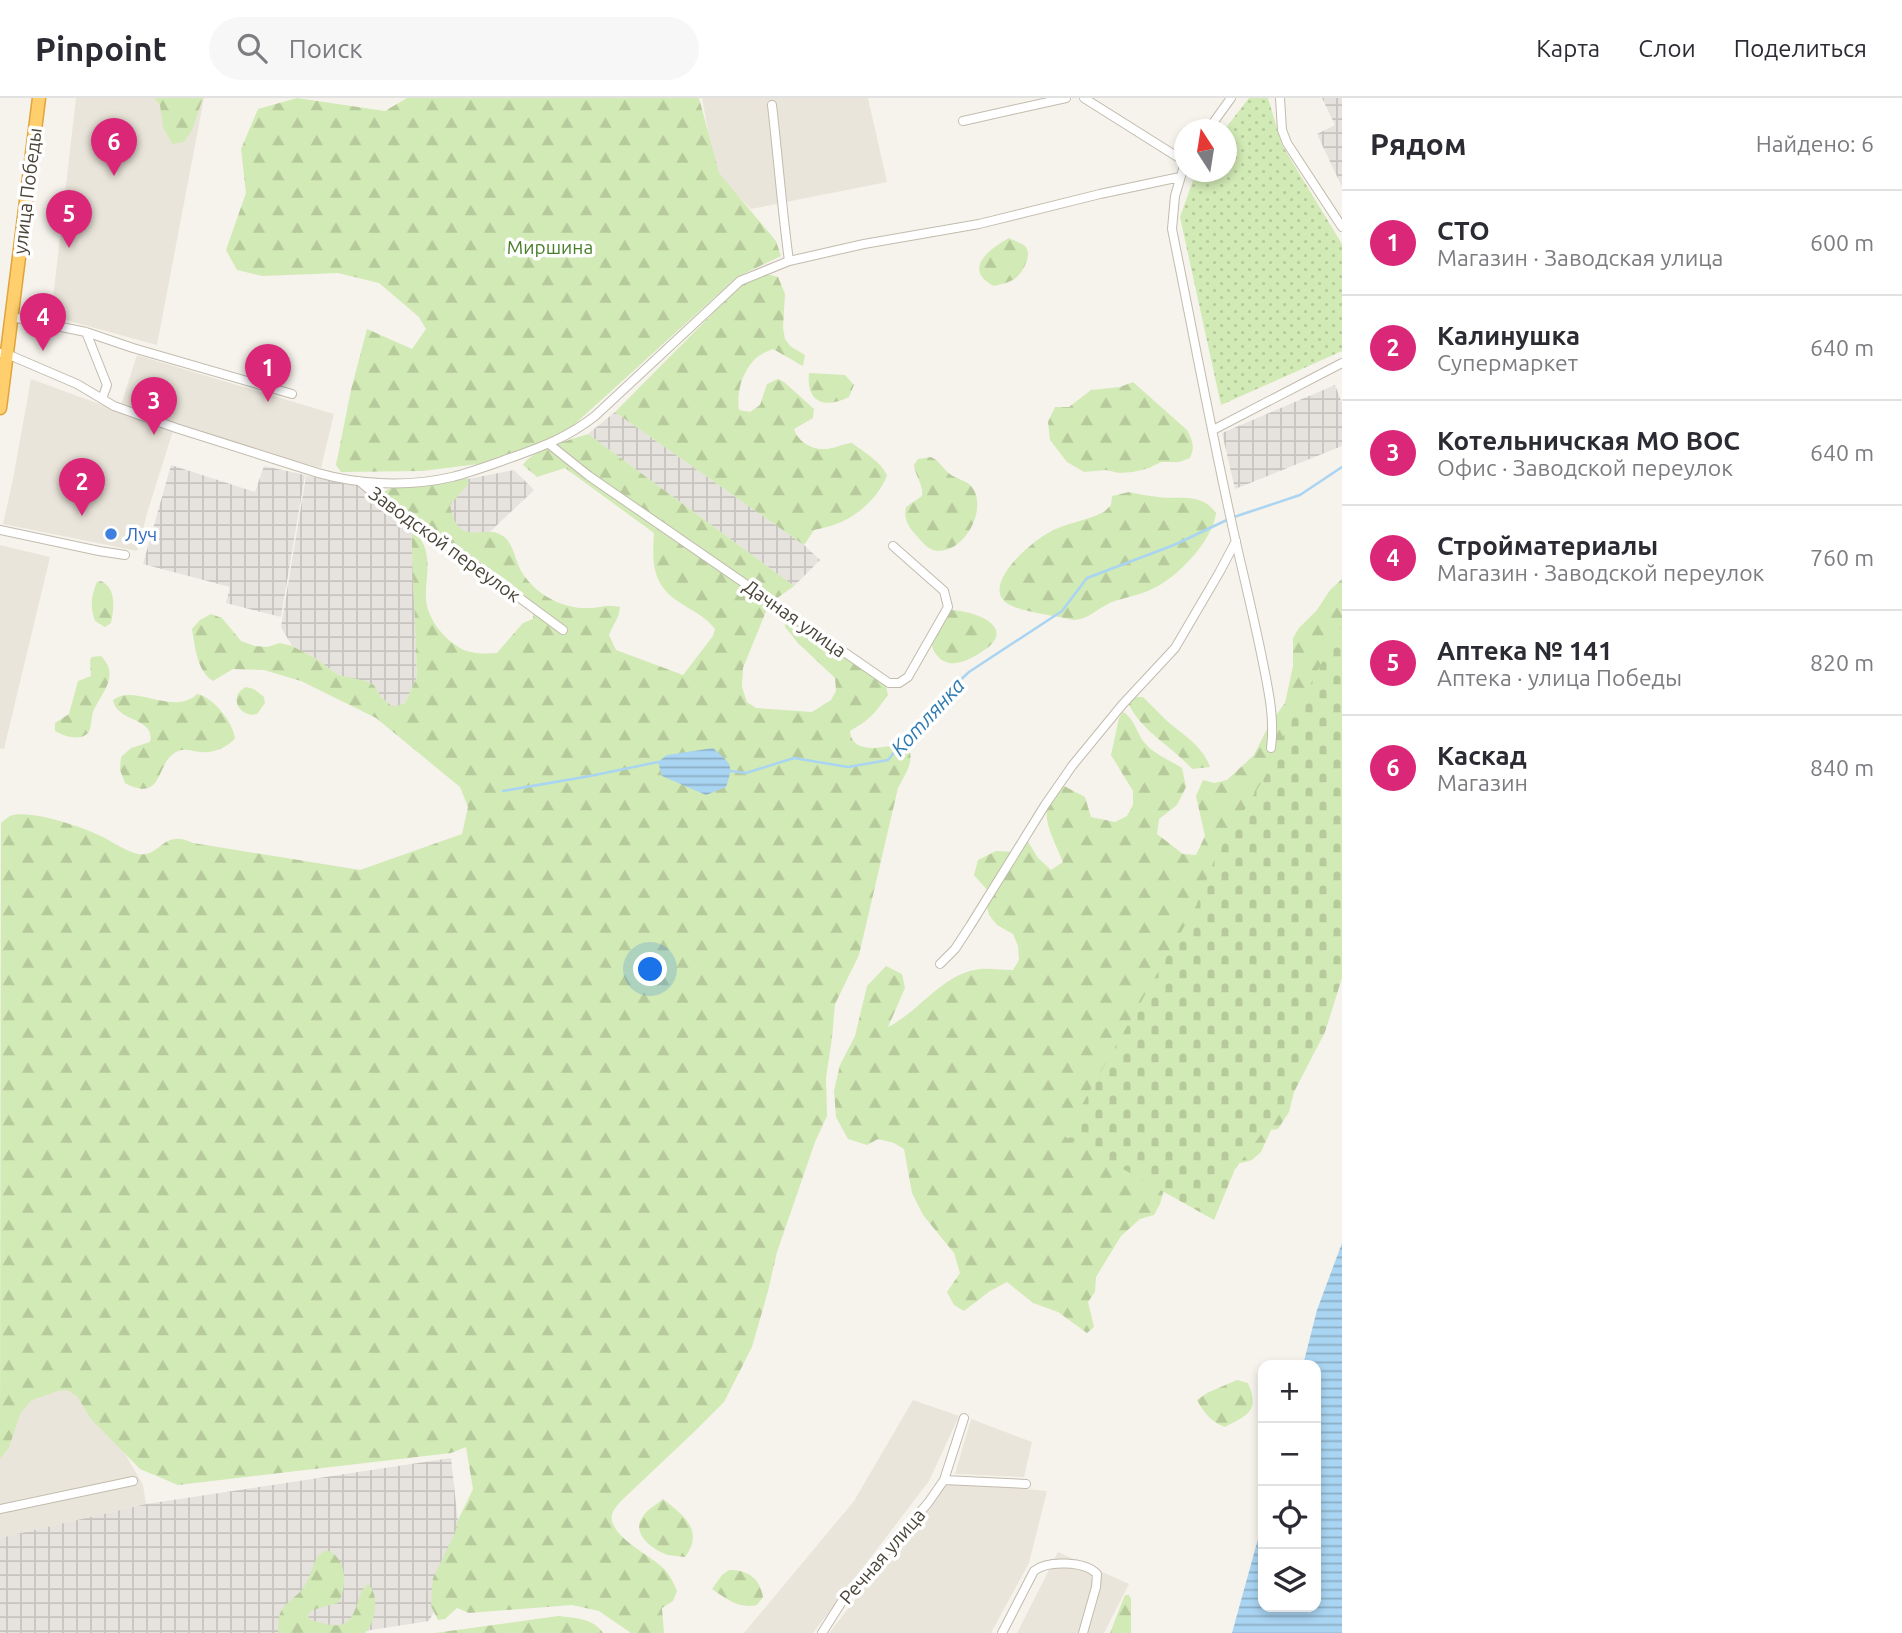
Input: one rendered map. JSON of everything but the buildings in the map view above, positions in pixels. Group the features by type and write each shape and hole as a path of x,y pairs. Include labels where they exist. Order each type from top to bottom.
{"highway":[{"name":"улица Победы","path":"0,408 4,353 12,317 38,98"}],"street":[{"path":"963,121 1066,98"},
{"path":"1084,98 1174,157"},
{"path":"1216,119 1231,98"},
{"path":"1280,98 1282,130 1287,143 1342,227"},
{"path":"772,105 789,261"},
{"path":"359,481 406,482 450,477 549,444 577,430 740,281 789,261 864,244 979,224 1174,178"},
{"path":"1179,182 1172,229 1220,473 1270,699 1272,748"},
{"path":"12,317 86,332 292,394"},
{"path":"86,332 107,385 102,399"},
{"name":"Заводской переулок","path":"4,353 77,384 114,406 311,471 359,481 395,511 456,551 563,630"},
{"path":"1213,429 1342,363"},
{"name":"Дачная улица","path":"549,444 589,476 889,683 899,683 908,677 948,607 944,591 893,546"},
{"path":"0,530 125,555"},
{"path":"940,964 955,949 1072,766 1122,705 1175,648 1236,541"},
{"name":"Речная улица","path":"822,1633 853,1589 928,1503 944,1480 964,1418"},
{"path":"944,1480 1026,1484"},
{"path":"0,1509 133,1481"},
{"path":"1002,1633 1031,1575 1041,1566 1056,1564 1087,1567 1097,1574 1083,1633"}],"shaded area":[{"path":"76,98 204,98 157,345 51,316"},
{"path":"702,98 868,98 887,182 751,209 716,174"},
{"path":"1322,98 1342,98 1342,187 1317,134 1335,125"},
{"path":"137,355 334,414 321,468 234,445 121,405"},
{"path":"31,379 173,431 137,551 3,524"},
{"path":"1335,385 1342,403 1342,446 1235,489 1222,433"},
{"path":"615,412 804,545 820,560 794,586 588,434"},
{"path":"171,465 255,492 264,466 305,475 281,617 226,603 230,587 143,564"},
{"path":"514,470 534,490 472,549 417,489"},
{"path":"306,476 355,483 411,524 417,677 405,703 393,707 381,697 374,685 338,675 315,658 292,646 281,627"},
{"path":"0,545 50,557 4,749 0,748"},
{"path":"85,1384 143,1485 146,1504 0,1538 0,1396"},
{"path":"913,1400 959,1416 929,1481 813,1633 744,1633 854,1501"},
{"path":"971,1419 1032,1442 1024,1477 955,1474"},
{"path":"451,1458 462,1559 429,1621 352,1633 0,1633 0,1538 146,1504"},
{"path":"948,1482 1047,1491 1029,1563 991,1633 829,1633"},
{"path":"1058,1552 1129,1584 1104,1633 1017,1633"}],"green space":[{"path":"154,98 203,98 192,130 184,142 172,144 163,127 160,105"},
{"name":"Миршина","path":"297,98 385,111 407,98 699,98 719,173 776,241 781,256 737,277 566,432 487,463 422,471 341,472 336,465 367,329 412,349 426,329 419,317 379,283 338,273 262,276 237,270 226,250 246,193 241,149 258,109"},
{"path":"1249,98 1268,98 1282,145 1342,244 1342,351 1221,405 1180,217 1192,182 1237,182 1237,119 1233,119"},
{"path":"1009,238 1025,246 1028,254 1026,263 1016,278 994,286 984,279 979,266 994,247"},
{"path":"759,275 778,277 785,294 785,339 790,346 805,355 803,366 773,349 757,357 742,381 739,410 750,412 760,405 767,384 778,379 814,409 813,418 794,429 801,440 809,446 822,449 852,443 876,461 887,475 879,491 860,511 844,521 814,530 804,545 615,412 734,292 747,280"},
{"path":"809,373 845,375 854,385 849,397 832,403 819,401 811,391"},
{"path":"1133,382 1187,430 1193,444 1190,458 1119,473 1106,470 1084,472 1067,462 1050,440 1048,422 1055,407 1069,407 1091,390 1120,387"},
{"path":"588,434 794,586 769,604 743,668 742,687 747,702 756,708 812,712 831,700 836,691 835,678 785,627 785,615 886,686 888,695 872,716 850,731 852,739 857,744 872,748 905,743 910,754 909,766 898,788 859,955 835,1004 826,1078 827,1116 815,1142 777,1252 752,1347 724,1402 621,1501 612,1515 612,1521 620,1535 662,1567 676,1588 673,1601 662,1608 664,1633 631,1633 599,1611 572,1605 469,1613 457,1608 445,1619 438,1620 431,1606 433,1578 473,1489 466,1447 451,1453 178,1485 140,1469 91,1419 77,1396 67,1390 32,1400 21,1412 9,1447 0,1459 1,823 10,816 19,814 58,820 85,829 134,853 150,853 167,841 182,839 360,870 462,834 468,807 460,787 376,718 301,681 264,670 233,669 213,681 200,665 192,629 200,620 211,614 222,618 241,641 255,646 267,647 280,643 292,646 315,658 338,675 374,685 381,697 393,707 405,703 417,677 411,524 426,551 427,607 437,627 464,650 497,653 523,623 533,619 528,599 512,584 383,492 393,487 467,478 469,483 450,505 459,527 465,531 495,533 507,539 528,581 542,594 559,603 578,608 620,607 609,635 616,650 683,675 713,636 715,629 663,588 654,563 654,533 565,468 537,477 523,465 543,450"},
{"path":"931,457 951,475 970,485 976,494 977,505 971,528 954,546 944,550 933,550 924,544 909,526 905,515 906,507 922,496 914,465 918,459"},
{"path":"1129,492 1158,497 1190,498 1204,502 1216,513 1208,535 1183,567 1149,590 1112,602 1088,616 1073,620 1023,610 1010,605 1001,597 1003,577 1030,546 1068,524 1104,512 1111,505 1112,496"},
{"path":"1342,579 1342,962 1303,1056 1289,1112 1278,1129 1271,1130 1261,1152 1252,1160 1241,1163 1229,1160 1170,1168 1160,1204 1154,1215 1140,1219 1121,1236 1096,1277 1095,1292 1088,1302 1094,1327 1087,1333 1058,1312 1033,1303 1007,1282 964,1311 954,1305 947,1292 960,1273 954,1253 923,1215 912,1193 904,1149 878,1139 867,1145 848,1139 836,1117 834,1091 840,1065 855,1036 867,986 886,966 902,974 905,988 888,1027 943,985 967,972 980,969 1013,970 1019,960 1018,946 1013,934 997,925 989,915 986,904 989,892 974,875 978,860 996,851 1015,852 1026,838 1038,858 1051,870 1063,862 1048,824 1047,814 1047,805 1056,786 1064,786 1085,797 1091,817 1115,822 1127,816 1133,805 1133,791 1111,755 1119,718 1123,712 1147,745 1182,768 1186,787 1177,805 1159,819 1157,834 1183,854 1196,855 1205,836 1196,796 1203,780 1214,783 1227,780 1254,755 1270,723 1285,703 1293,666 1293,638 1330,590"},
{"path":"101,581 110,589 113,599 111,623 105,627 95,621 92,606 95,587 97,582"},
{"path":"951,610 982,617 990,622 996,636 992,644 965,661 949,663 941,659 935,653 930,637 936,620"},
{"path":"1342,624 1342,978 1325,1032 1295,1090 1235,1169 1214,1220 1064,1136 1196,906 1216,856 1266,775 1270,762"},
{"path":"101,656 107,663 109,677 93,712 89,732 75,737 55,731 55,723 69,714 78,681 91,676 90,660 92,657"},
{"path":"246,687 254,689 264,697 265,703 257,714 245,713 238,706 237,696"},
{"path":"197,694 221,711 235,738 214,751 178,751 170,756 158,779 147,788 125,783 120,770 121,757 131,748 150,742 150,734 142,724 121,713 113,700 132,695 177,702"},
{"path":"1131,697 1143,697 1197,747 1210,767 1192,769 1140,721 1128,702"},
{"path":"1237,1380 1248,1383 1252,1406 1246,1415 1225,1427 1208,1416 1197,1400"},
{"path":"663,1499 684,1517 692,1531 691,1547 685,1557 656,1550 639,1530 644,1515"},
{"path":"327,1550 339,1559 342,1566 343,1589 338,1603 312,1610 308,1615 310,1620 329,1625 347,1622 368,1584 375,1601 374,1616 369,1628 365,1633 278,1633 281,1611 304,1587 318,1556"},
{"path":"729,1570 742,1572 756,1580 763,1597 757,1605 738,1604 712,1589"},
{"path":"1125,1595 1129,1595 1131,1599 1131,1633 1110,1633"},
{"path":"558,1616 589,1622 603,1633 435,1633"}],"water":[{"path":"713,748 729,765 726,787 706,795 662,776 658,762 667,755"},
{"path":"1342,1243 1342,1633 1232,1633 1258,1539 1258,1612 1321,1612 1321,1360 1304,1360 1317,1310"}],"waterway":[{"name":"Котлянка","path":"730,771 746,773 794,758 848,767 888,760 928,710 969,672 1062,611 1087,578 1174,545 1231,518 1300,495 1342,467"},
{"name":"Котлянка","path":"503,791 658,762"}],"place":[{"name":"Каскад","path":"114,176"},
{"name":"Аптека № 141","path":"69,248"},
{"name":"Стройматериалы","path":"43,351"},
{"name":"СТО","path":"268,402"},
{"name":"Котельничская МО ВОС","path":"154,435"},
{"name":"Калинушка","path":"82,516"},
{"name":"Луч","path":"111,534"}]}
